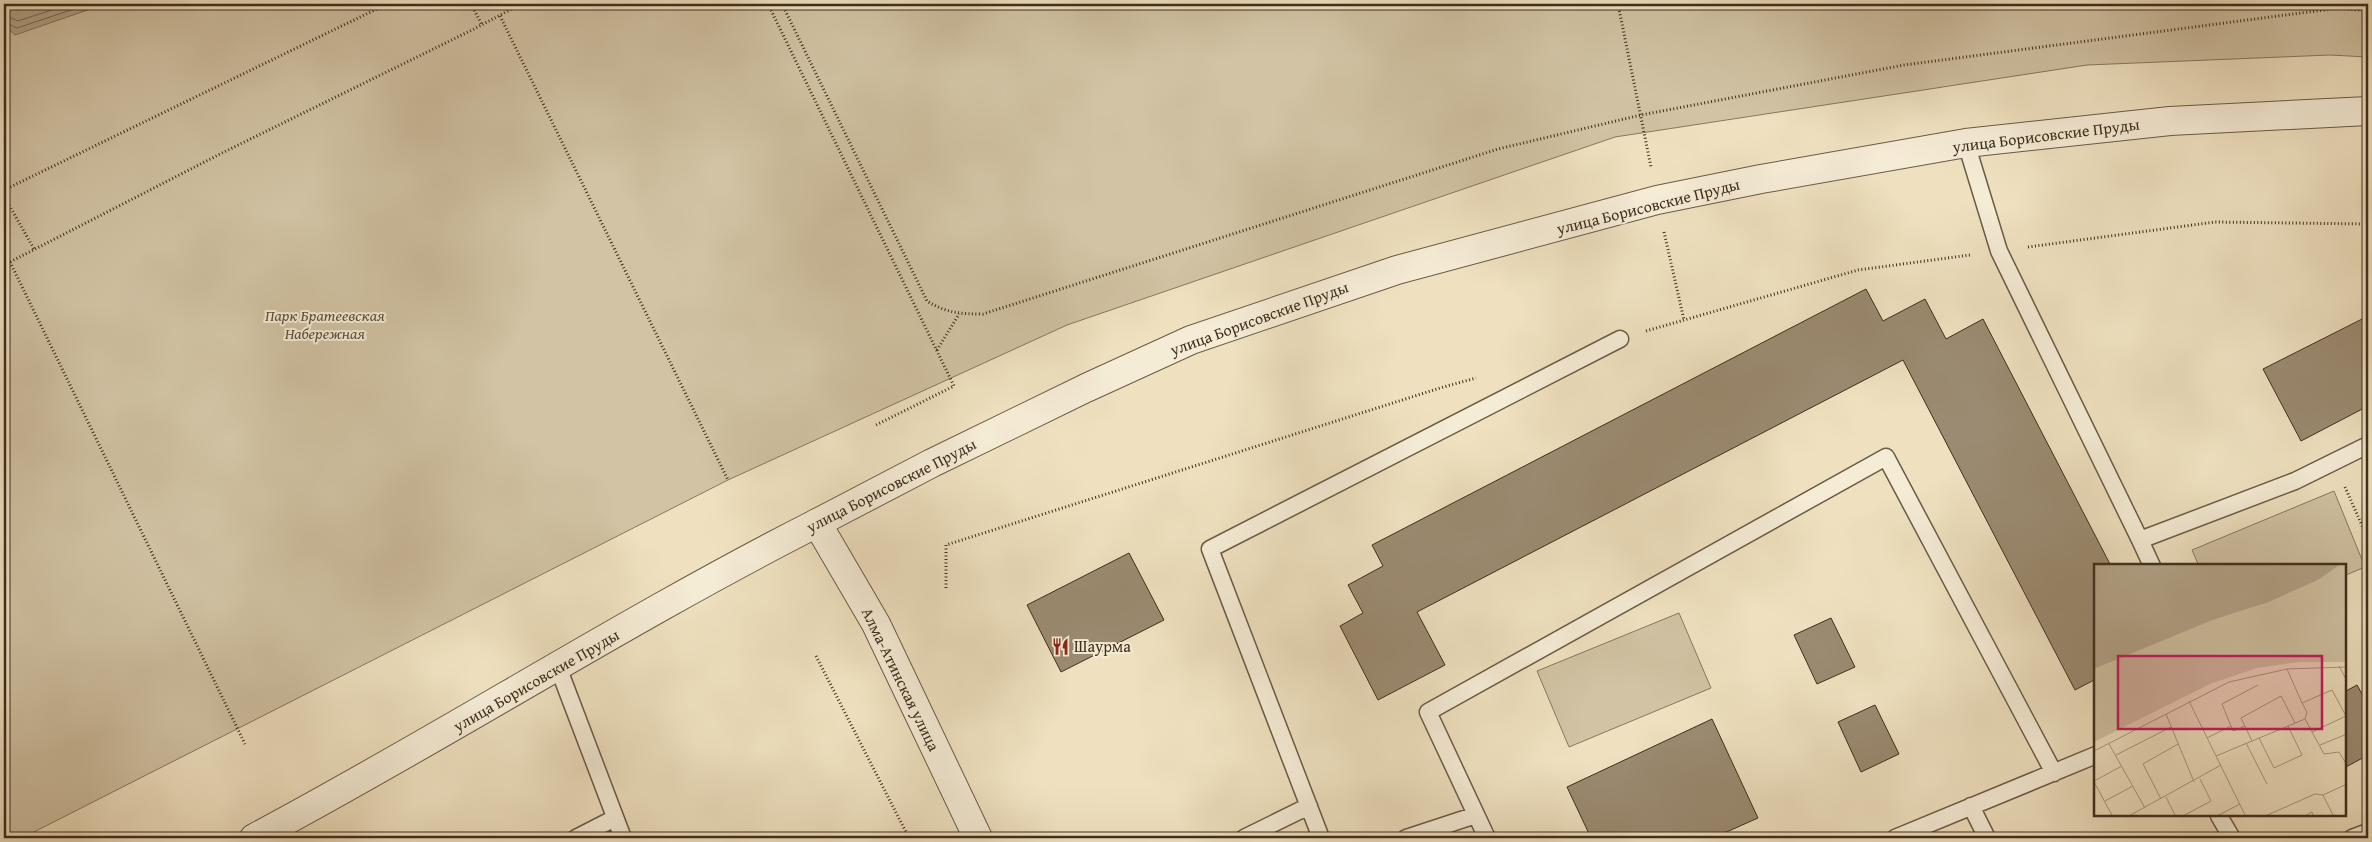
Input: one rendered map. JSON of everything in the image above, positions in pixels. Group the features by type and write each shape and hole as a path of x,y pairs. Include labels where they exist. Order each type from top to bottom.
{"street":[{"name":"улица Борисовские Пруды","path":"254,838 328,799 746,559 966,446 1191,340 1397,270 1657,200 1761,179 1966,143 2170,121 2368,111"},
{"name":"Алма-Атинская улица","path":"817,523 876,624 978,838"}],"lane":[{"path":"1966,143 1999,251 2151,564"},
{"path":"1321,838 1210,549 1620,339"},
{"path":"2140,540 2295,481 2368,445"},
{"path":"1487,838 1428,712 1886,457 2054,772"},
{"path":"558,668 623,838"},
{"path":"1895,838 2094,756"},
{"path":"1244,838 1309,806"},
{"path":"1971,806 1987,838"},
{"path":"1406,838 1476,815"},
{"path":"2220,817 2232,838"},
{"path":"576,838 615,818"},
{"path":"2352,838 2368,832"}],"path":[{"path":"4,190 387,4"},
{"path":"470,4 482,25"},
{"path":"4,265 222,153 500,16 519,4"},
{"path":"768,4 954,386 876,425"},
{"path":"782,4 927,301 941,310 959,314 983,314 1498,149 1642,115 1904,64 2338,8 2368,11"},
{"path":"1618,4 1642,115 1657,200 1684,320"},
{"path":"500,16 728,480"},
{"path":"4,196 34,249"},
{"path":"10,262 245,744"},
{"path":"937,350 959,314"},
{"path":"2333,462 2368,539"},
{"path":"816,656 909,838"}],"green space":[{"name":"Парк Братеевская Набережная","path":"105,4 2368,4 2368,57 2330,55 2087,65 1615,137 1067,325 728,480 22,838 4,838 4,25 15,34"},
{"path":"2334,491 2365,567 2347,575 2347,564 2198,564 2192,550"},
{"path":"1679,613 1711,688 1569,747 1537,671"}],"water":[{"path":"4,4 105,4 15,35 4,25"}],"building":[{"path":"1866,289 1883,321 1925,299 1946,339 1983,319 2110,564 2094,564 2094,680 2075,690 1903,360 1417,612 1445,665 1378,700 1340,626 1363,613 1348,585 1383,566 1372,545"},
{"path":"2368,316 2368,406 2301,441 2263,369"},
{"path":"1129,553 1164,620 1061,672 1027,605"},
{"path":"1831,618 1855,667 1817,684 1794,635"},
{"path":"2357,685 2368,705 2368,755 2347,766 2347,690"},
{"path":"1875,705 1899,754 1861,772 1838,722"},
{"path":"1712,719 1758,818 1713,838 1591,838 1567,787"}],"place":[{"name":"Шаурма","path":"1060,646"}]}
